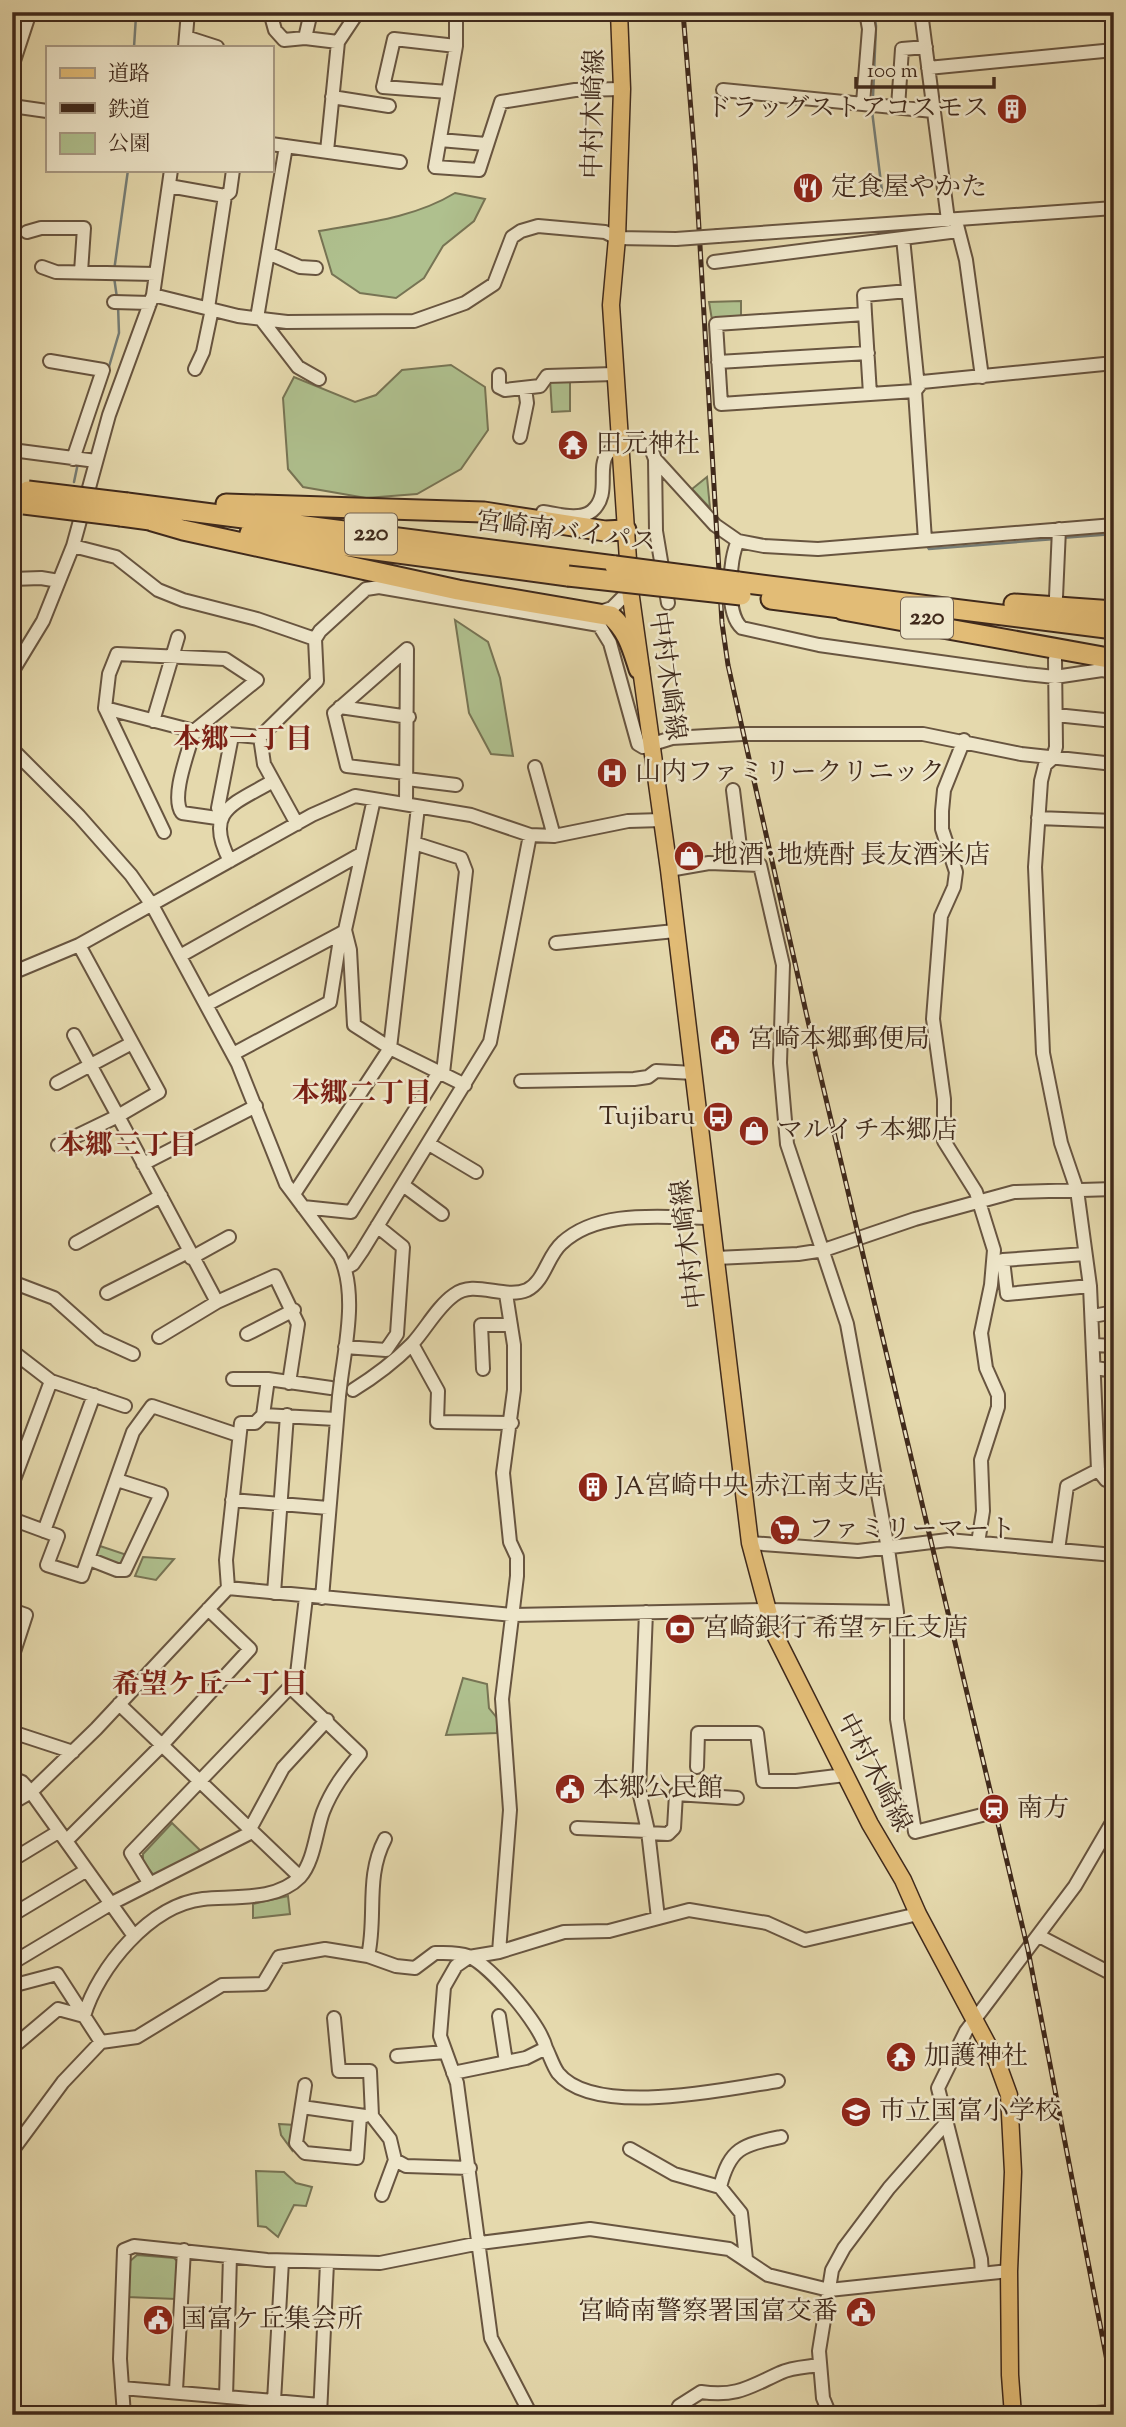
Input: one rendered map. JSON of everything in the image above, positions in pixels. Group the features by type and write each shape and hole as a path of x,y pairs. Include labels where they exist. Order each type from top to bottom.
{"highway":[{"name":"宮崎南バイパス","path":"19,496 615,566 818,605 1114,642"},
{"path":"154,513 206,503 296,508 461,511 605,531 626,530"},
{"path":"154,513 183,530 458,590 611,616 622,626 639,669"},
{"name":"宮崎南バイパス","path":"154,513 568,576 866,598 1114,629"},
{"name":"220","path":"866,598 950,599 1114,611"},
{"path":"818,605 905,624 1114,659"}],"main road":[{"name":"中村木崎線","path":"620,12 622,89 617,237 611,305 630,590 669,870 750,1543 766,1610 797,1682 975,2019 997,2062 1009,2095 1013,2172 1009,2271 1013,2415"}],"street":[{"path":"12,67 30,12"},
{"path":"135,12 164,12"},
{"path":"188,12 186,42 211,46"},
{"path":"270,12 275,30 284,40 305,38 338,42"},
{"path":"305,38 311,12"},
{"path":"327,151 338,42 358,12"},
{"path":"456,12 456,46 435,167 480,170 501,102 575,90 622,89"},
{"path":"863,103 869,29 866,12"},
{"path":"921,12 933,111 954,223 966,260 982,377"},
{"path":"448,92 383,87 394,39 456,46"},
{"path":"898,107 902,49 926,47"},
{"path":"928,68 1114,50"},
{"path":"723,90 933,111"},
{"path":"332,97 389,106"},
{"path":"12,106 46,111"},
{"path":"440,140 486,144"},
{"path":"273,144 400,162"},
{"path":"286,146 259,319 298,367 319,379"},
{"path":"12,671 43,621 73,546 96,461 152,299 171,172"},
{"path":"195,369 203,352 225,197 230,192 233,172"},
{"path":"169,186 225,197"},
{"path":"116,302 152,299 287,323 414,321 465,303 494,285 512,237 538,226 605,232 617,237 676,239 954,223 1114,208"},
{"path":"714,262 903,238 954,223"},
{"path":"27,232 41,228 84,228 81,272"},
{"path":"903,238 917,389 925,540"},
{"path":"268,253 300,267 316,268"},
{"path":"42,267 56,272 156,274"},
{"path":"870,394 864,295 908,291"},
{"path":"865,314 716,324 721,404 870,394 917,389 922,383 1114,363"},
{"path":"718,362 867,353"},
{"path":"50,361 103,370 73,459"},
{"path":"499,375 499,387 505,390 540,386 547,376 614,374"},
{"path":"520,437 527,403 525,388"},
{"path":"475,505 583,516 600,500 604,458 609,450 620,444 644,442 650,445 655,459 656,531 668,603"},
{"path":"12,450 96,461"},
{"path":"655,459 715,525 738,541 798,549 1114,525"},
{"path":"1056,597 1059,529"},
{"path":"738,541 730,563 731,588 735,623 742,628 819,645 1055,677 1102,670 1114,671"},
{"path":"73,546 116,556 170,599 315,639"},
{"path":"12,579 41,578 59,581"},
{"path":"105,708 194,731 260,737 317,681 315,639 339,611 366,589 379,587 598,625 610,643 638,744 643,747 672,738 742,734 923,734 1053,758 1114,764"},
{"path":"597,613 612,608 630,590"},
{"path":"153,720 169,657 178,636"},
{"path":"294,1194 390,1048 414,843 407,776 407,649 334,713 347,766 407,776 456,785"},
{"path":"164,832 105,708 109,674 117,654 225,659 257,680 194,731 177,796 178,807 182,813 217,813 232,736"},
{"path":"1055,659 1056,715 1053,758 1045,765 1038,818 1036,930 1043,1053 1061,1143 1077,1190 1090,1286 1095,1345 1098,1470 1106,1480 1114,1482"},
{"path":"340,708 409,717"},
{"path":"1056,715 1114,721"},
{"path":"260,737 264,764 297,824"},
{"path":"964,740 944,790 942,811 942,829 956,872 954,887 941,916 933,1019 944,1100 944,1141 980,1201 1007,1293 1090,1286"},
{"path":"12,749 79,816 131,875 152,905 233,1054 286,1184 346,1268 348,1303 345,1347 337,1388 321,1598"},
{"path":"535,767 554,836"},
{"path":"230,861 219,840 219,821 225,809 273,781"},
{"path":"733,790 742,863"},
{"path":"12,973 79,945 297,824 355,796 471,815 530,835 554,836 628,821 662,820"},
{"path":"233,1054 330,1002 343,932 374,799"},
{"path":"1038,818 1114,821"},
{"path":"346,1268 353,1264 483,1058 494,1027 530,835"},
{"path":"303,1207 351,1212 441,1072 467,871 461,858 414,843"},
{"path":"180,956 361,854"},
{"path":"669,870 709,863 760,866 783,965 780,1063 787,1144 847,1324 888,1549 897,1612 897,1719 915,1832 982,1815"},
{"path":"343,932 350,950 354,1025 390,1048 465,1084"},
{"path":"208,1004 343,932"},
{"path":"555,943 675,932"},
{"path":"58,1146 159,1092 79,945"},
{"path":"74,1035 217,1302"},
{"path":"57,1083 132,1043"},
{"path":"521,1081 634,1079 648,1077 656,1072 694,1073"},
{"path":"143,1164 256,1106"},
{"path":"429,1144 476,1172"},
{"path":"403,1185 442,1214"},
{"path":"716,1258 824,1250 1014,1192 1114,1189"},
{"path":"76,1242 161,1196"},
{"path":"353,1390 370,1380 412,1344 454,1294 475,1289 506,1294 532,1287 562,1242 600,1221 711,1218"},
{"path":"345,1347 386,1350 397,1334 403,1247 377,1226"},
{"path":"107,1293 229,1237"},
{"path":"998,1260 1085,1254"},
{"path":"978,1543 983,1511 981,1460 998,1407 998,1395 986,1368 981,1333 998,1260"},
{"path":"159,1337 217,1302 275,1276 294,1310 298,1324 289,1383"},
{"path":"12,1282 54,1298 100,1339 133,1353"},
{"path":"499,1952 510,1810 502,1699 513,1615 517,1557 510,1542 503,1473 512,1423 514,1390 511,1325 506,1294"},
{"path":"247,1334 294,1310"},
{"path":"1093,1316 1114,1312"},
{"path":"482,1369 481,1325 511,1325"},
{"path":"412,1344 438,1391 437,1422 512,1423"},
{"path":"1095,1345 1114,1346"},
{"path":"12,1361 16,1354 51,1381 125,1406"},
{"path":"1096,1368 1114,1371"},
{"path":"233,1379 268,1379 337,1388"},
{"path":"264,1415 268,1379"},
{"path":"12,1485 51,1381"},
{"path":"44,1531 94,1395"},
{"path":"12,1519 58,1536 47,1565 82,1576 133,1432 152,1406 238,1435"},
{"path":"12,1803 31,1792 73,1752 228,1588 226,1560 241,1423 255,1423 264,1415 336,1419"},
{"path":"274,1593 287,1415"},
{"path":"1058,1549 1067,1486 1098,1470"},
{"path":"89,1559 125,1570 161,1494 117,1479"},
{"path":"232,1500 328,1508"},
{"path":"750,1543 858,1551 888,1549 930,1540 1114,1555"},
{"path":"228,1588 513,1615 766,1610 897,1612"},
{"path":"150,1884 131,1853 290,1687 297,1674 306,1597"},
{"path":"12,1860 62,1836 162,1745 250,1649 208,1609"},
{"path":"12,1611 26,1615 12,1658"},
{"path":"646,1612 639,1791 658,1918"},
{"path":"84,2016 90,1997 134,1936 152,1919 177,1906 201,1899 273,1892 300,1877 331,1793 360,1754 290,1687"},
{"path":"119,1704 300,1877"},
{"path":"12,1963 112,1903 251,1830 282,1769 327,1720"},
{"path":"12,1732 73,1752"},
{"path":"696,1767 698,1733 757,1733 763,1781 796,1781 845,1775"},
{"path":"12,1778 22,1782 31,1792 134,1936"},
{"path":"577,1828 668,1834 674,1828 676,1794 737,1798"},
{"path":"982,2274 938,2088 961,2039 1039,1936 1114,1819"},
{"path":"368,1956 373,1871 376,1857 385,1839"},
{"path":"1099,1846 1114,1847"},
{"path":"12,1916 87,1870"},
{"path":"12,2151 63,2082 100,2042 137,2037 222,1985 264,1984 279,1957 325,1949 415,1968 435,1953 469,1957 499,1952 564,1932 608,1931 689,1910 767,1923 805,1940 918,1914"},
{"path":"1039,1936 1114,1975"},
{"path":"469,1957 518,2000 543,2035 558,2073 572,2084 597,2095 684,2096 778,2081"},
{"path":"469,1957 456,1966 444,1987 440,2025 445,2053 453,2073 470,2168 491,2338 531,2415"},
{"path":"12,1976 19,1984 57,1974 100,2042"},
{"path":"12,2048 58,2009 84,2016"},
{"path":"499,2016 506,2062"},
{"path":"305,2085 296,2143 305,2153 357,2158 366,2116 370,2071 339,2071 334,2018"},
{"path":"453,2073 526,2058 546,2048"},
{"path":"397,2056 445,2053"},
{"path":"302,2107 366,2116 390,2139 396,2160 382,2195"},
{"path":"830,2415 823,2398 819,2365 832,2270 844,2248 888,2188 947,2122"},
{"path":"720,2188 726,2163 745,2144 781,2137"},
{"path":"630,2148 674,2174 720,2188 741,2213 746,2259"},
{"path":"396,2160 406,2166 470,2168"},
{"path":"124,2415 120,2360 124,2250 134,2246 282,2261 380,2263 480,2244 590,2229 729,2249 768,2275 829,2290 1009,2271"},
{"path":"176,2390 184,2250"},
{"path":"226,2396 230,2256"},
{"path":"274,2401 282,2261"},
{"path":"122,2388 176,2390 274,2401 320,2410 327,2263"},
{"path":"675,2415 679,2406 701,2392 724,2395 740,2392 781,2372 819,2365"},
{"path":"1071,2415 1109,2412"}],"green space":[{"path":"455,193 485,199 474,221 443,246 424,278 396,298 360,293 332,274 319,231 406,214"},
{"path":"741,301 741,318 712,320 709,302"},
{"path":"451,365 485,387 488,430 461,469 417,494 366,498 303,487 288,469 283,398 294,377 355,402 376,395 402,370"},
{"path":"550,379 570,379 570,411 552,412"},
{"path":"707,477 710,508 692,489"},
{"path":"455,620 488,642 500,678 513,756 491,754 469,713"},
{"path":"100,1546 127,1555 120,1567 96,1556"},
{"path":"143,1557 174,1559 156,1580 135,1576"},
{"path":"463,1678 487,1684 489,1708 497,1718 497,1733 446,1735"},
{"path":"172,1823 206,1856 155,1877 143,1861 143,1854"},
{"path":"288,1896 290,1914 253,1918 253,1904"},
{"path":"279,2124 295,2125 292,2150 281,2135"},
{"path":"256,2171 284,2172 296,2183 312,2187 306,2206 294,2205 278,2237 266,2227 258,2226"},
{"path":"137,2255 174,2258 177,2261 176,2299 127,2297 129,2262"}],"waterway":[{"path":"873,97 876,26 874,12"},
{"path":"134,46 136,16"},
{"path":"872,111 882,191"},
{"path":"114,271 128,172"},
{"path":"114,277 117,298"},
{"path":"108,370 119,333 118,305"},
{"path":"74,482 78,463"},
{"path":"1061,538 1114,534"},
{"path":"927,546 929,549 1055,539"}],"railway":[{"path":"683,12 695,160 722,623 728,665 817,1061 1028,1950 1114,2397"}],"place":[{"name":"ドラッグストアコスモス","path":"1012,109"},
{"name":"定食屋やかた","path":"808,188"},
{"name":"田元神社","path":"573,445"},
{"name":"山内ファミリークリニック","path":"612,773"},
{"name":"地酒･地焼酎 長友酒米店","path":"689,856"},
{"name":"宮崎本郷郵便局","path":"725,1040"},
{"name":"Tujibaru","path":"718,1117"},
{"name":"マルイチ本郷店","path":"754,1131"},
{"name":"JA宮崎中央 赤江南支店","path":"593,1487"},
{"name":"ファミリーマート","path":"785,1530"},
{"name":"宮崎銀行 希望ヶ丘支店","path":"680,1629"},
{"name":"本郷公民館","path":"570,1789"},
{"name":"南方","path":"994,1809"},
{"name":"加護神社","path":"901,2057"},
{"name":"市立国富小学校","path":"856,2112"},
{"name":"宮崎南警察署国富交番","path":"861,2312"},
{"name":"国富ケ丘集会所","path":"158,2320"}],"district":[{"name":"本郷一丁目","path":"243,741"},
{"name":"本郷二丁目","path":"362,1095"},
{"name":"本郷三丁目","path":"127,1147"},
{"name":"希望ケ丘一丁目","path":"210,1686"}]}
